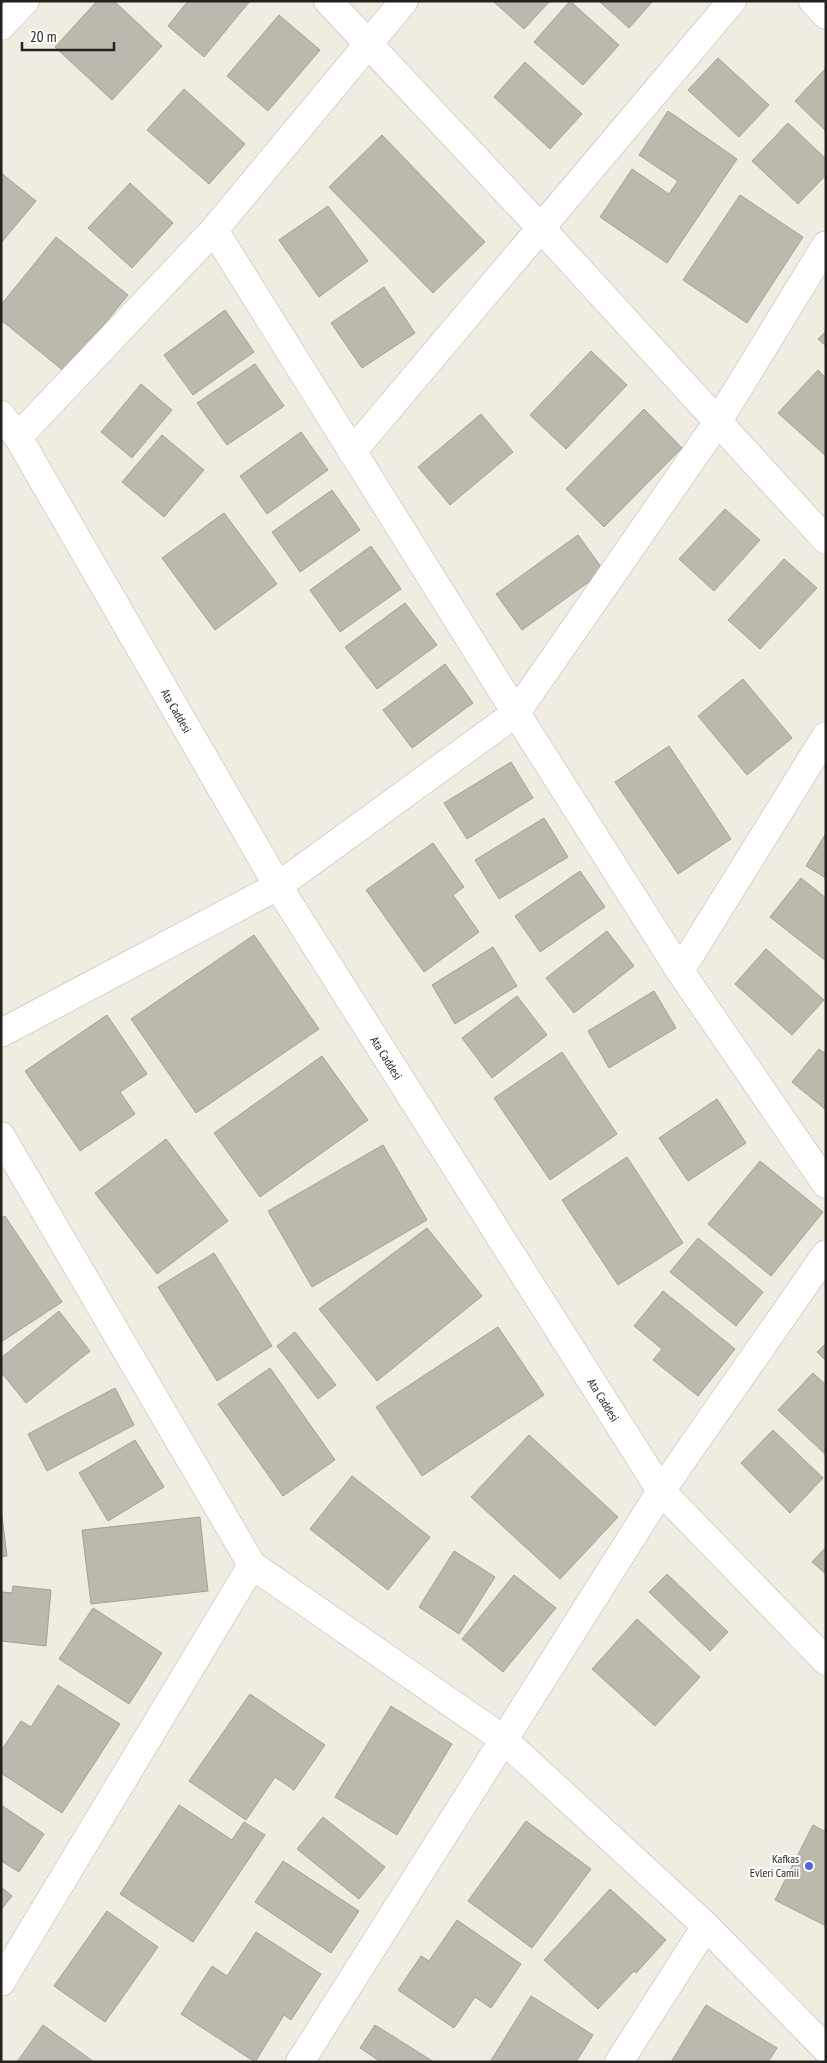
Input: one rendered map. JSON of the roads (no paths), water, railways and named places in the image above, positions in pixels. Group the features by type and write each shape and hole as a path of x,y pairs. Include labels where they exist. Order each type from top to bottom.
{"street":[{"path":"1,26 25,1"},
{"path":"328,1 368,46 540,227 717,423 826,540"},
{"path":"18,438 214,230 404,1"},
{"path":"352,452 732,1"},
{"path":"814,1 826,15"},
{"path":"214,230 680,971 826,1184"},
{"path":"1,1033 278,886 516,713 717,423 826,245"},
{"name":"Ata Caddesi","path":"1,415 18,438 278,886 661,1491 826,1661"},
{"path":"680,971 826,736"},
{"path":"1,1136 252,1565 503,1739 706,1926 826,2049"},
{"path":"300,2062 661,1491 826,1254"},
{"path":"1,1982 252,1565"},
{"path":"619,2062 706,1926"}],"place":[{"name":"Kafkas Evleri Camii","path":"809,1866"}]}
